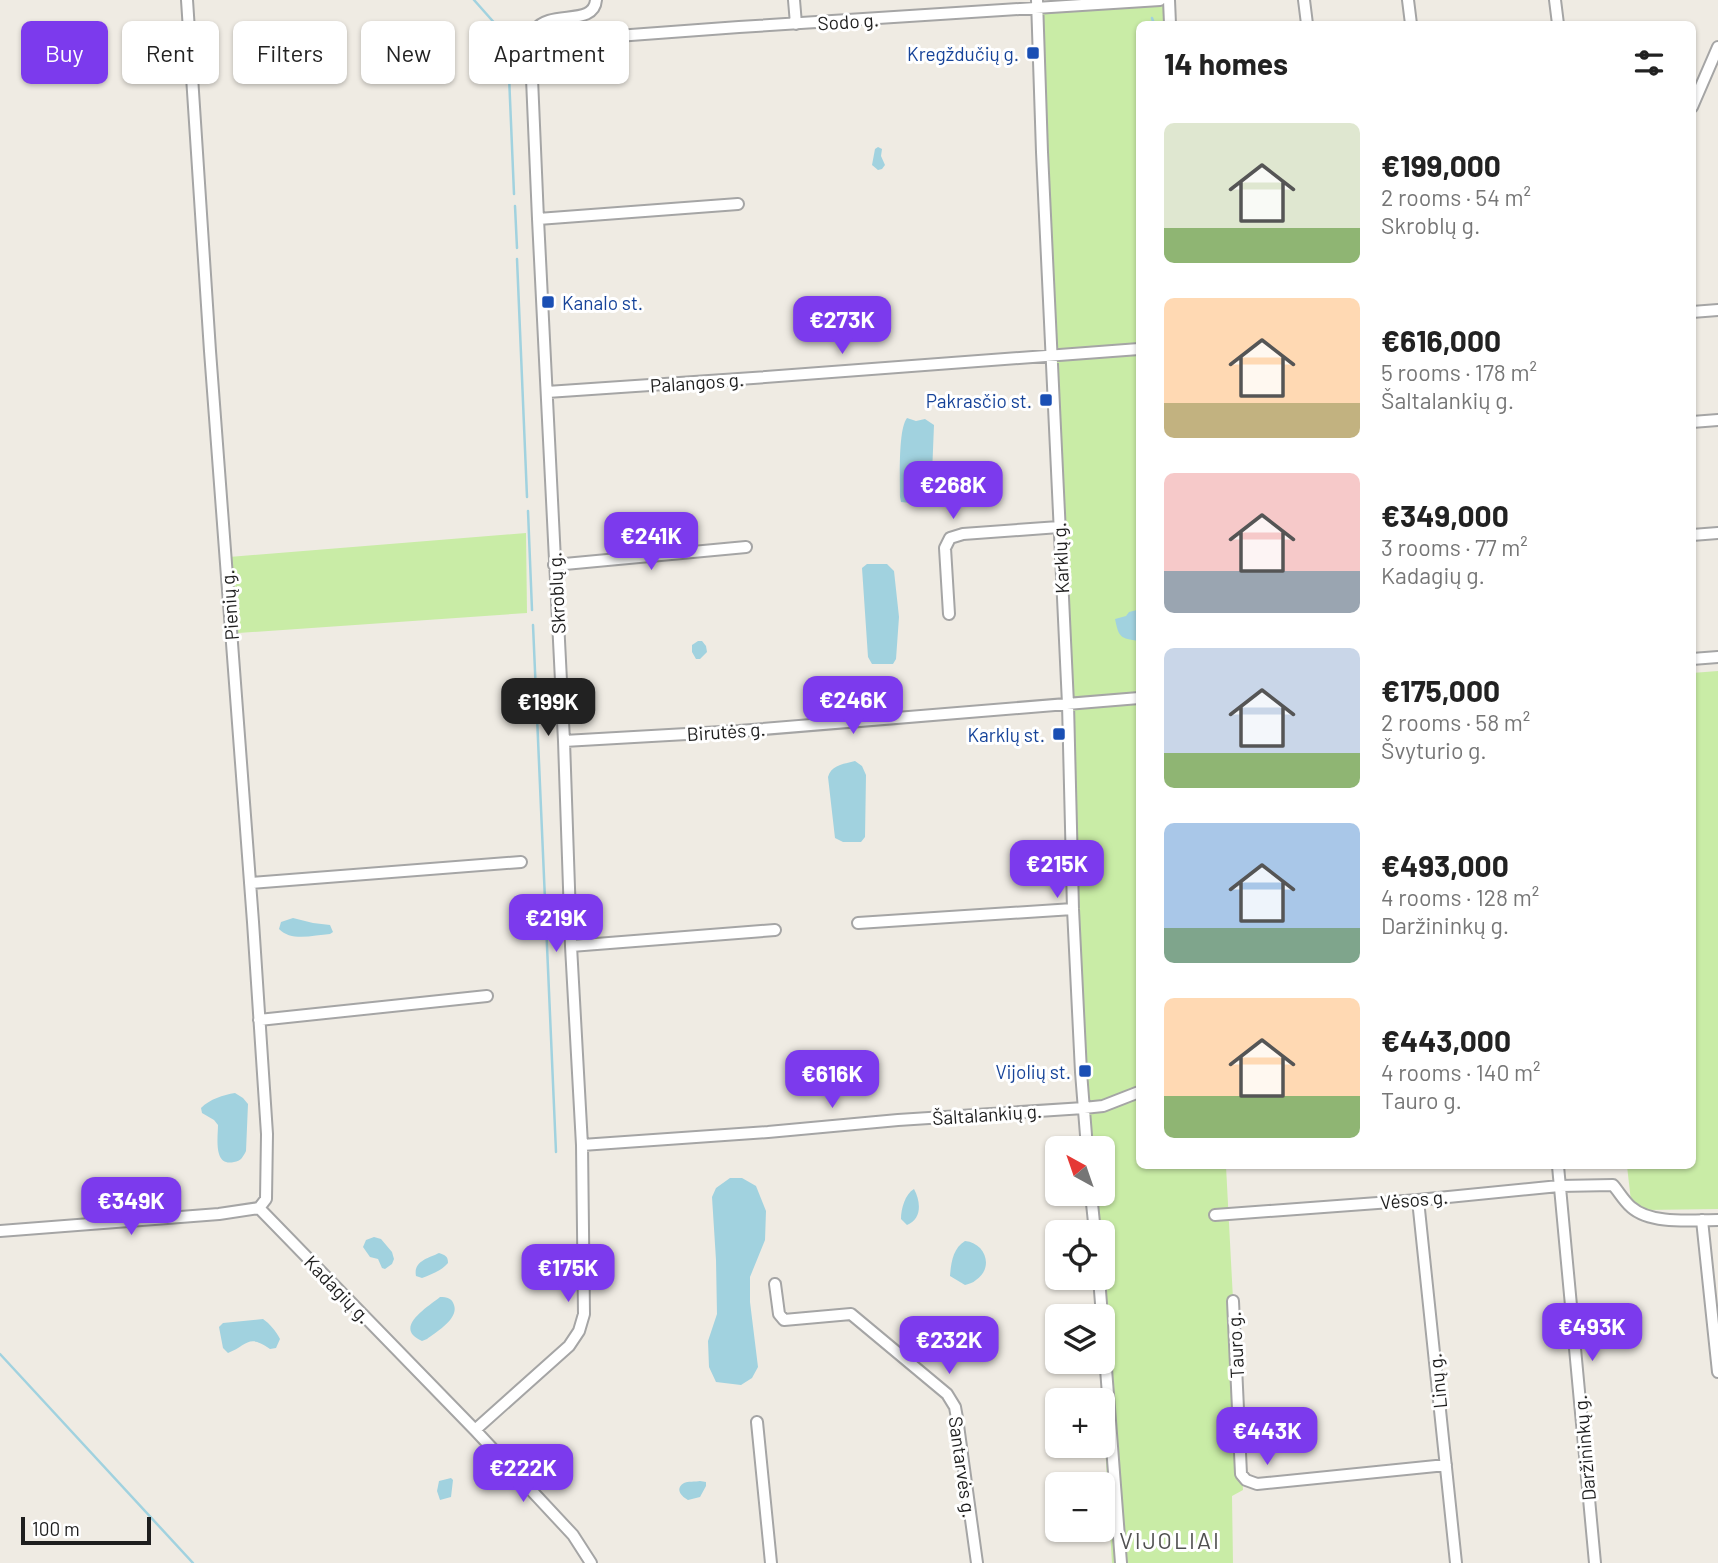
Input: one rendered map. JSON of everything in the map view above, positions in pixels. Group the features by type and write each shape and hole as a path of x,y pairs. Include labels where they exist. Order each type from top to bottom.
{"street":[{"name":"Pienių g.","path":"187,0 267,1134 266,1199 259,1208"},
{"path":"548,21 589,14 595,9 596,0"},
{"path":"794,0 796,24"},
{"name":"Sodo g.","path":"629,35 1037,4 1160,0"},
{"path":"1169,0 1170,21"},
{"path":"1304,0 1307,21"},
{"path":"1408,0 1411,21"},
{"path":"1555,0 1558,21"},
{"name":"Karklų g.","path":"1037,4 1068,704 1073,909 1086,1136"},
{"path":"1696,98 1718,47"},
{"name":"Skroblų g.","path":"475,1430 569,1346 579,1331 584,1314 582,1145 532,84"},
{"path":"538,219 738,204"},
{"path":"1696,312 1718,310"},
{"name":"Palangos g.","path":"547,392 1136,349"},
{"path":"1696,422 1718,421"},
{"path":"949,614 945,548 950,538 963,534 1059,527"},
{"path":"1696,535 1718,533"},
{"path":"554,565 746,547"},
{"path":"1696,659 1718,657"},
{"name":"Birutės g.","path":"564,741 739,731 1136,698"},
{"path":"250,883 521,862"},
{"path":"858,923 1073,909"},
{"path":"571,946 775,930"},
{"path":"259,1020 487,996"},
{"name":"Šaltalankių g.","path":"582,1145 1084,1108 1104,1106 1136,1093"},
{"name":"Daržininkų g.","path":"1558,1169 1595,1563"},
{"name":"Vėsos g.","path":"1215,1215 1559,1186 1613,1185 1630,1207 1643,1215 1658,1219 1702,1220"},
{"name":"Linų g.","path":"1418,1199 1456,1563"},
{"path":"0,1231 219,1214 259,1208"},
{"name":"Kadagių g.","path":"259,1208 475,1430 573,1535 591,1563"},
{"path":"1718,1220 1702,1220 1718,1372"},
{"name":"Santarvės g.","path":"775,1284 779,1314 784,1320 850,1314 952,1400 957,1418 977,1563"},
{"name":"Tauro g.","path":"1233,1301 1241,1474 1246,1480 1257,1484 1446,1465"},
{"path":"1106,1374 1121,1563"},
{"path":"757,1422 771,1563"}],"green space":[{"path":"1169,0 1170,21 1136,21 1136,1169 1226,1169 1243,1490 1232,1496 1233,1563 1112,1563 1111,1542 1115,1542 1115,1472 1107,1472 1106,1458 1115,1458 1115,1388 1102,1388 1101,1374 1115,1374 1115,1304 1102,1304 1102,1290 1115,1290 1115,1220 1090,1220 1090,1206 1115,1206 1115,1136 1085,1136 1038,9"},
{"path":"526,533 527,613 238,633 229,557"},
{"path":"1718,671 1718,1209 1644,1210 1631,1201 1627,1169 1696,1169 1696,673"}],"water":[{"path":"875,149 882,149 881,156 885,165 878,170 872,165"},
{"path":"907,418 916,421 925,419 934,425 931,499 928,503 901,502 901,443"},
{"path":"867,564 887,564 894,571 899,617 896,659 893,664 872,664 868,657 862,568"},
{"path":"1136,610 1136,640 1121,636 1115,619 1126,616"},
{"path":"702,641 707,652 700,659 696,659 692,645"},
{"path":"855,761 862,766 866,775 865,837 861,842 843,842 835,838 828,777 835,767"},
{"path":"293,918 330,925 333,932 296,937 279,929 281,922"},
{"path":"235,1093 248,1104 246,1151 238,1161 227,1162 218,1150 218,1125 202,1113 201,1108 217,1098"},
{"path":"730,1178 742,1178 756,1186 766,1211 765,1240 750,1277 750,1302 758,1367 752,1378 741,1385 716,1382 709,1367 708,1341 717,1314 712,1197 716,1188"},
{"path":"914,1189 919,1210 915,1219 907,1225 901,1219 902,1211 906,1198"},
{"path":"374,1237 381,1239 392,1252 392,1264 385,1269 378,1259 370,1257 363,1247 366,1240"},
{"path":"965,1241 978,1246 986,1263 982,1275 965,1285 950,1276 955,1252"},
{"path":"439,1253 447,1257 448,1263 445,1266 422,1278 416,1276 419,1263"},
{"path":"440,1297 452,1301 455,1310 453,1315 441,1329 422,1341 410,1330 411,1324"},
{"path":"263,1319 280,1339 276,1348 270,1349 252,1341 228,1353 223,1348 219,1327 223,1323"},
{"path":"451,1478 451,1497 440,1500 437,1491 439,1481"},
{"path":"706,1482 706,1486 700,1497 688,1500 681,1495 681,1485"}],"waterway":[{"path":"474,0 493,21"},
{"path":"509,84 514,194"},
{"path":"515,206 517,248"},
{"path":"517,259 527,497"},
{"path":"528,511 532,610"},
{"path":"533,625 556,1152"},
{"path":"0,1354 193,1563"}],"place":[{"name":"Kregždučių g.","path":"1033,53"},
{"name":"Kanalo st.","path":"548,302"},
{"name":"Pakrasčio st.","path":"1046,400"},
{"name":"Karklų st.","path":"1059,734"},
{"name":"Vijolių st.","path":"1085,1071"}],"district":[{"name":"VIJOLIAI","path":"1170,1540"}]}
